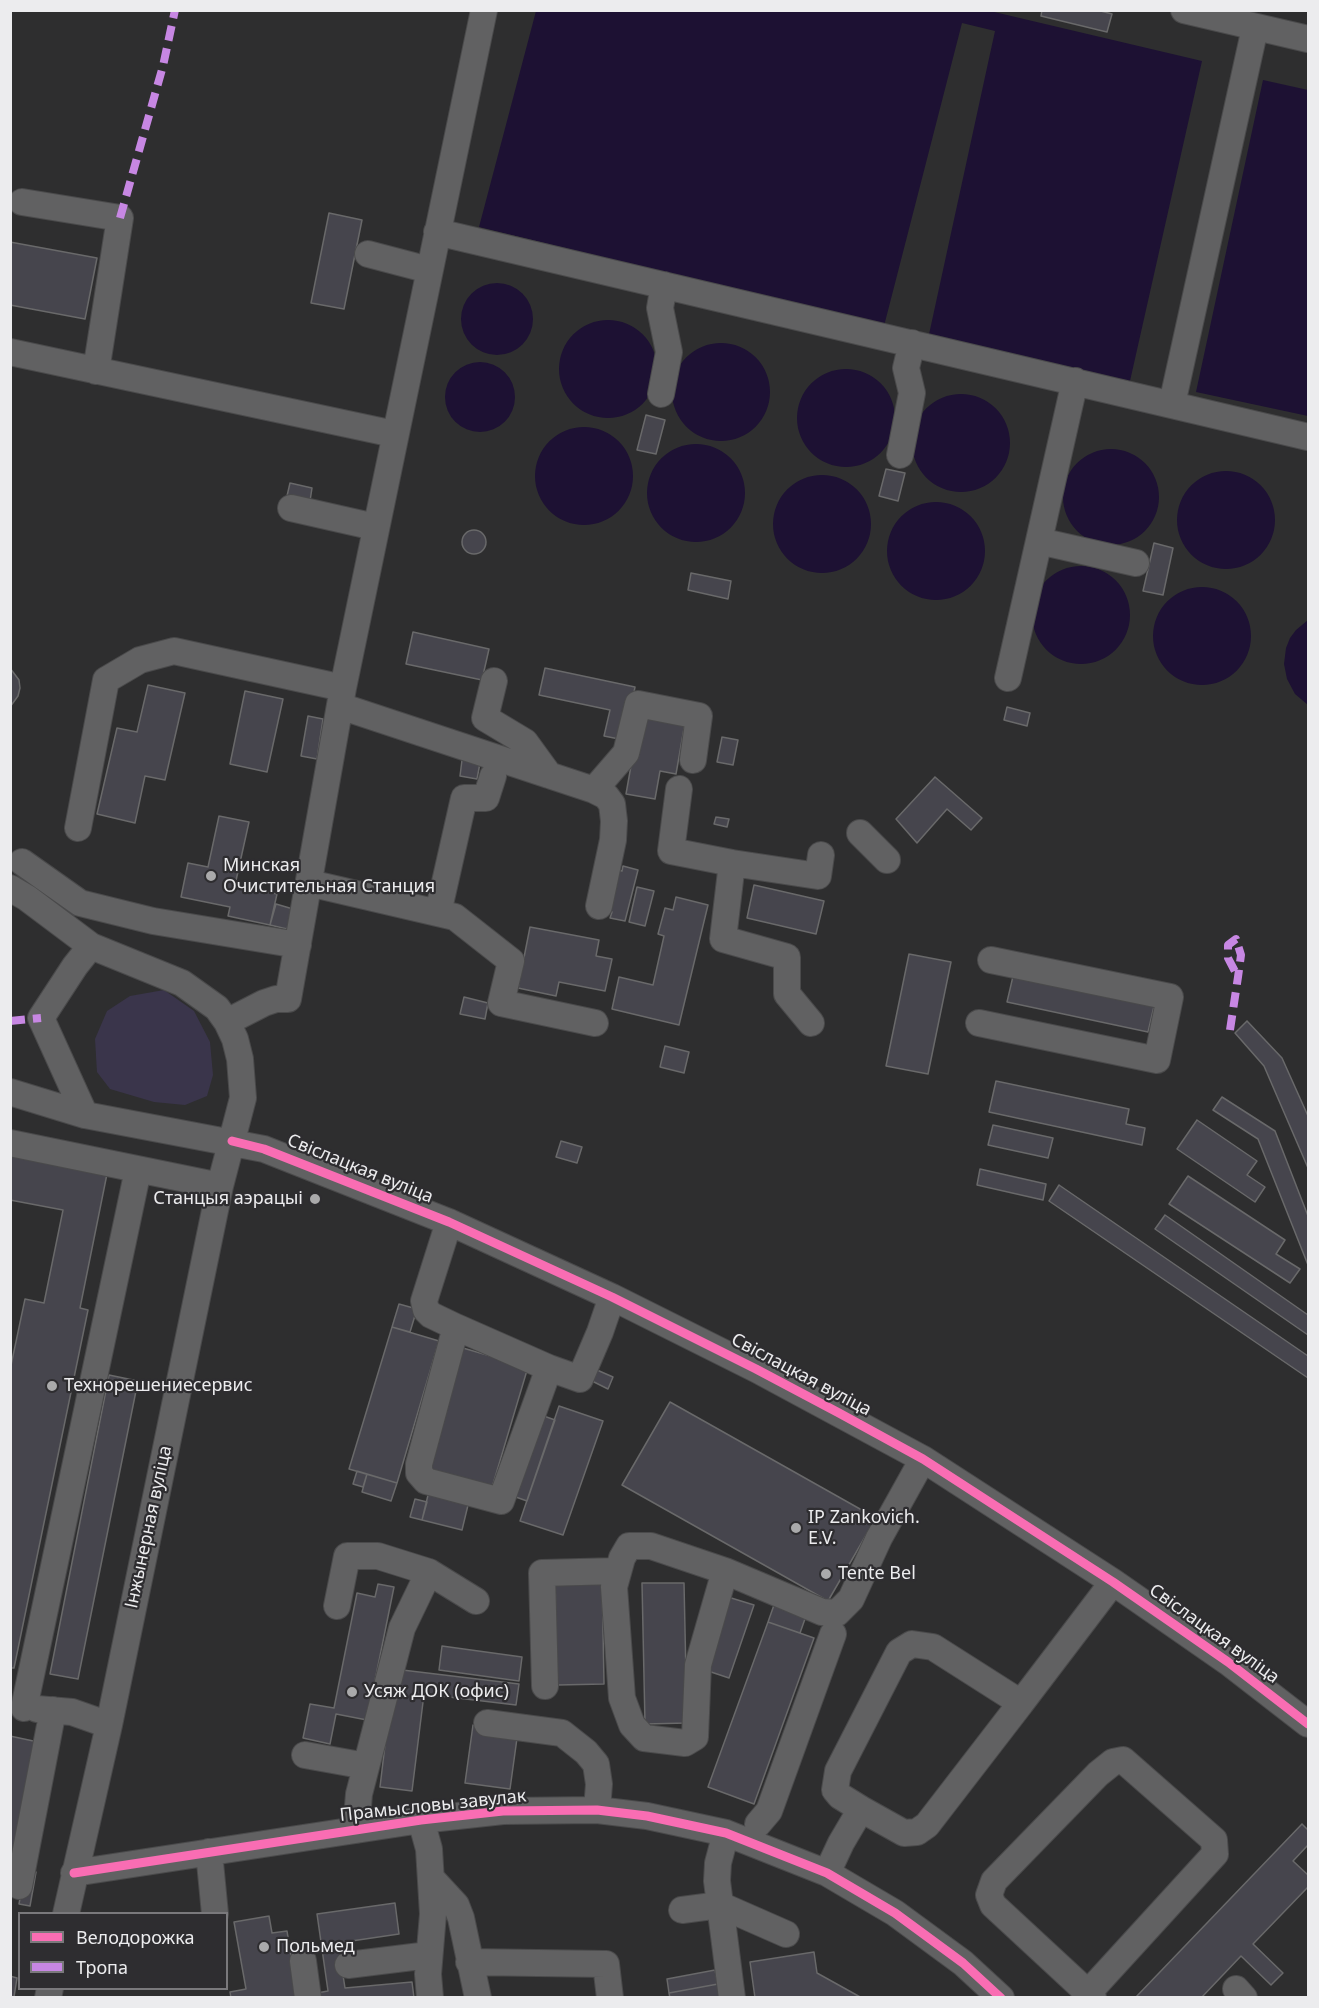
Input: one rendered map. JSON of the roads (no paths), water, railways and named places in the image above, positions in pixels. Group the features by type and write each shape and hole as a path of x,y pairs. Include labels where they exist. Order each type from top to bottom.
{"street":[{"path":"10,888 91,946 182,983 217,1008 227,1022 264,1003 276,999 288,999 341,697 484,10"},
{"path":"1184,10 1308,39"},
{"path":"1172,404 1255,28"},
{"path":"22,202 120,218 96,370"},
{"path":"437,232 1308,437"},
{"path":"368,254 429,270"},
{"path":"661,394 669,352 660,308 664,285"},
{"path":"900,455 912,393 906,368 912,343"},
{"path":"10,352 394,434"},
{"path":"1008,678 1075,381"},
{"path":"291,508 375,527"},
{"path":"1039,542 1136,563"},
{"path":"78,828 106,680 140,660 174,651 341,697 606,796 612,804 613,840 599,906"},
{"path":"494,681 485,718 525,742 549,775"},
{"path":"594,790 626,753 638,704 699,716 693,760"},
{"path":"438,913 464,798 486,798 493,776"},
{"path":"679,789 671,851 818,876 821,855"},
{"path":"860,833 887,860"},
{"path":"22,862 80,903 153,921 298,945"},
{"path":"732,863 723,939 787,957 787,994 811,1023"},
{"path":"309,883 455,917 511,961 501,1003 595,1023"},
{"path":"85,1115 41,1018 91,946"},
{"path":"979,1023 1157,1060 1170,997 991,960"},
{"name":"Інжынерная вуліца","path":"66,1912 109,1725 220,1186 243,1098 240,1059 227,1022"},
{"name":"Свіслацкая вуліца","path":"10,1092 85,1115 210,1139 232,1141 264,1149 449,1222 612,1297 756,1369 923,1459 1113,1582 1228,1662 1308,1724"},
{"path":"10,1143 220,1186"},
{"path":"109,1725 72,1712 17,1707 138,1170"},
{"path":"449,1222 424,1301 426,1310 431,1315 456,1327 549,1368 580,1379 612,1297"},
{"path":"456,1327 419,1464 419,1473 426,1481 501,1501 549,1368"},
{"path":"725,1571 698,1665 695,1737 685,1743 644,1738 632,1725 622,1698 614,1587 622,1557 630,1546 651,1546 725,1571 822,1612 837,1614 851,1599 879,1538 923,1459"},
{"path":"337,1606 347,1556 378,1556 429,1572 476,1601"},
{"path":"545,1686 542,1573 618,1571"},
{"path":"356,1830 359,1794 402,1628 429,1572"},
{"path":"1021,1703 933,1647 912,1644 899,1652 838,1771 835,1790 840,1796 904,1833 917,1832 927,1825 1021,1703 1113,1582"},
{"path":"758,1824 769,1811 833,1634"},
{"path":"19,1886 52,1710"},
{"path":"487,1723 562,1733 586,1752 596,1764 599,1784 597,1810"},
{"path":"305,1755 366,1766"},
{"path":"1123,1760 1214,1840 1215,1854 1088,1996 993,1905 989,1894 994,1881 1098,1774 1113,1761 1123,1760"},
{"path":"827,1873 861,1809"},
{"name":"Прамысловы завулак","path":"74,1873 421,1820 503,1811 597,1810 647,1816 726,1833 827,1873 895,1913 963,1963 1001,1998"},
{"path":"421,1820 429,1849 434,1914 428,1974 430,1998"},
{"path":"726,1833 718,1863 717,1881 732,1998"},
{"path":"209,1852 215,1912"},
{"path":"431,1878 456,1905 461,1918 478,1998"},
{"path":"682,1910 720,1905 786,1934"},
{"path":"348,1965 429,1955"},
{"path":"303,1961 308,1998"},
{"path":"469,1962 606,1964 610,1998"}],"place":[{"name":"Минская Очистительная Станция","path":"211,876"},
{"name":"Станцыя аэрацыі","path":"315,1199"},
{"name":"Технорешениесервис","path":"52,1386"},
{"name":"IP Zankovich. E.V.","path":"796,1528"},
{"name":"Tente Bel","path":"826,1574"},
{"name":"Усяж ДОК (офис)","path":"352,1692"},
{"name":"Польмед","path":"264,1947"}]}
